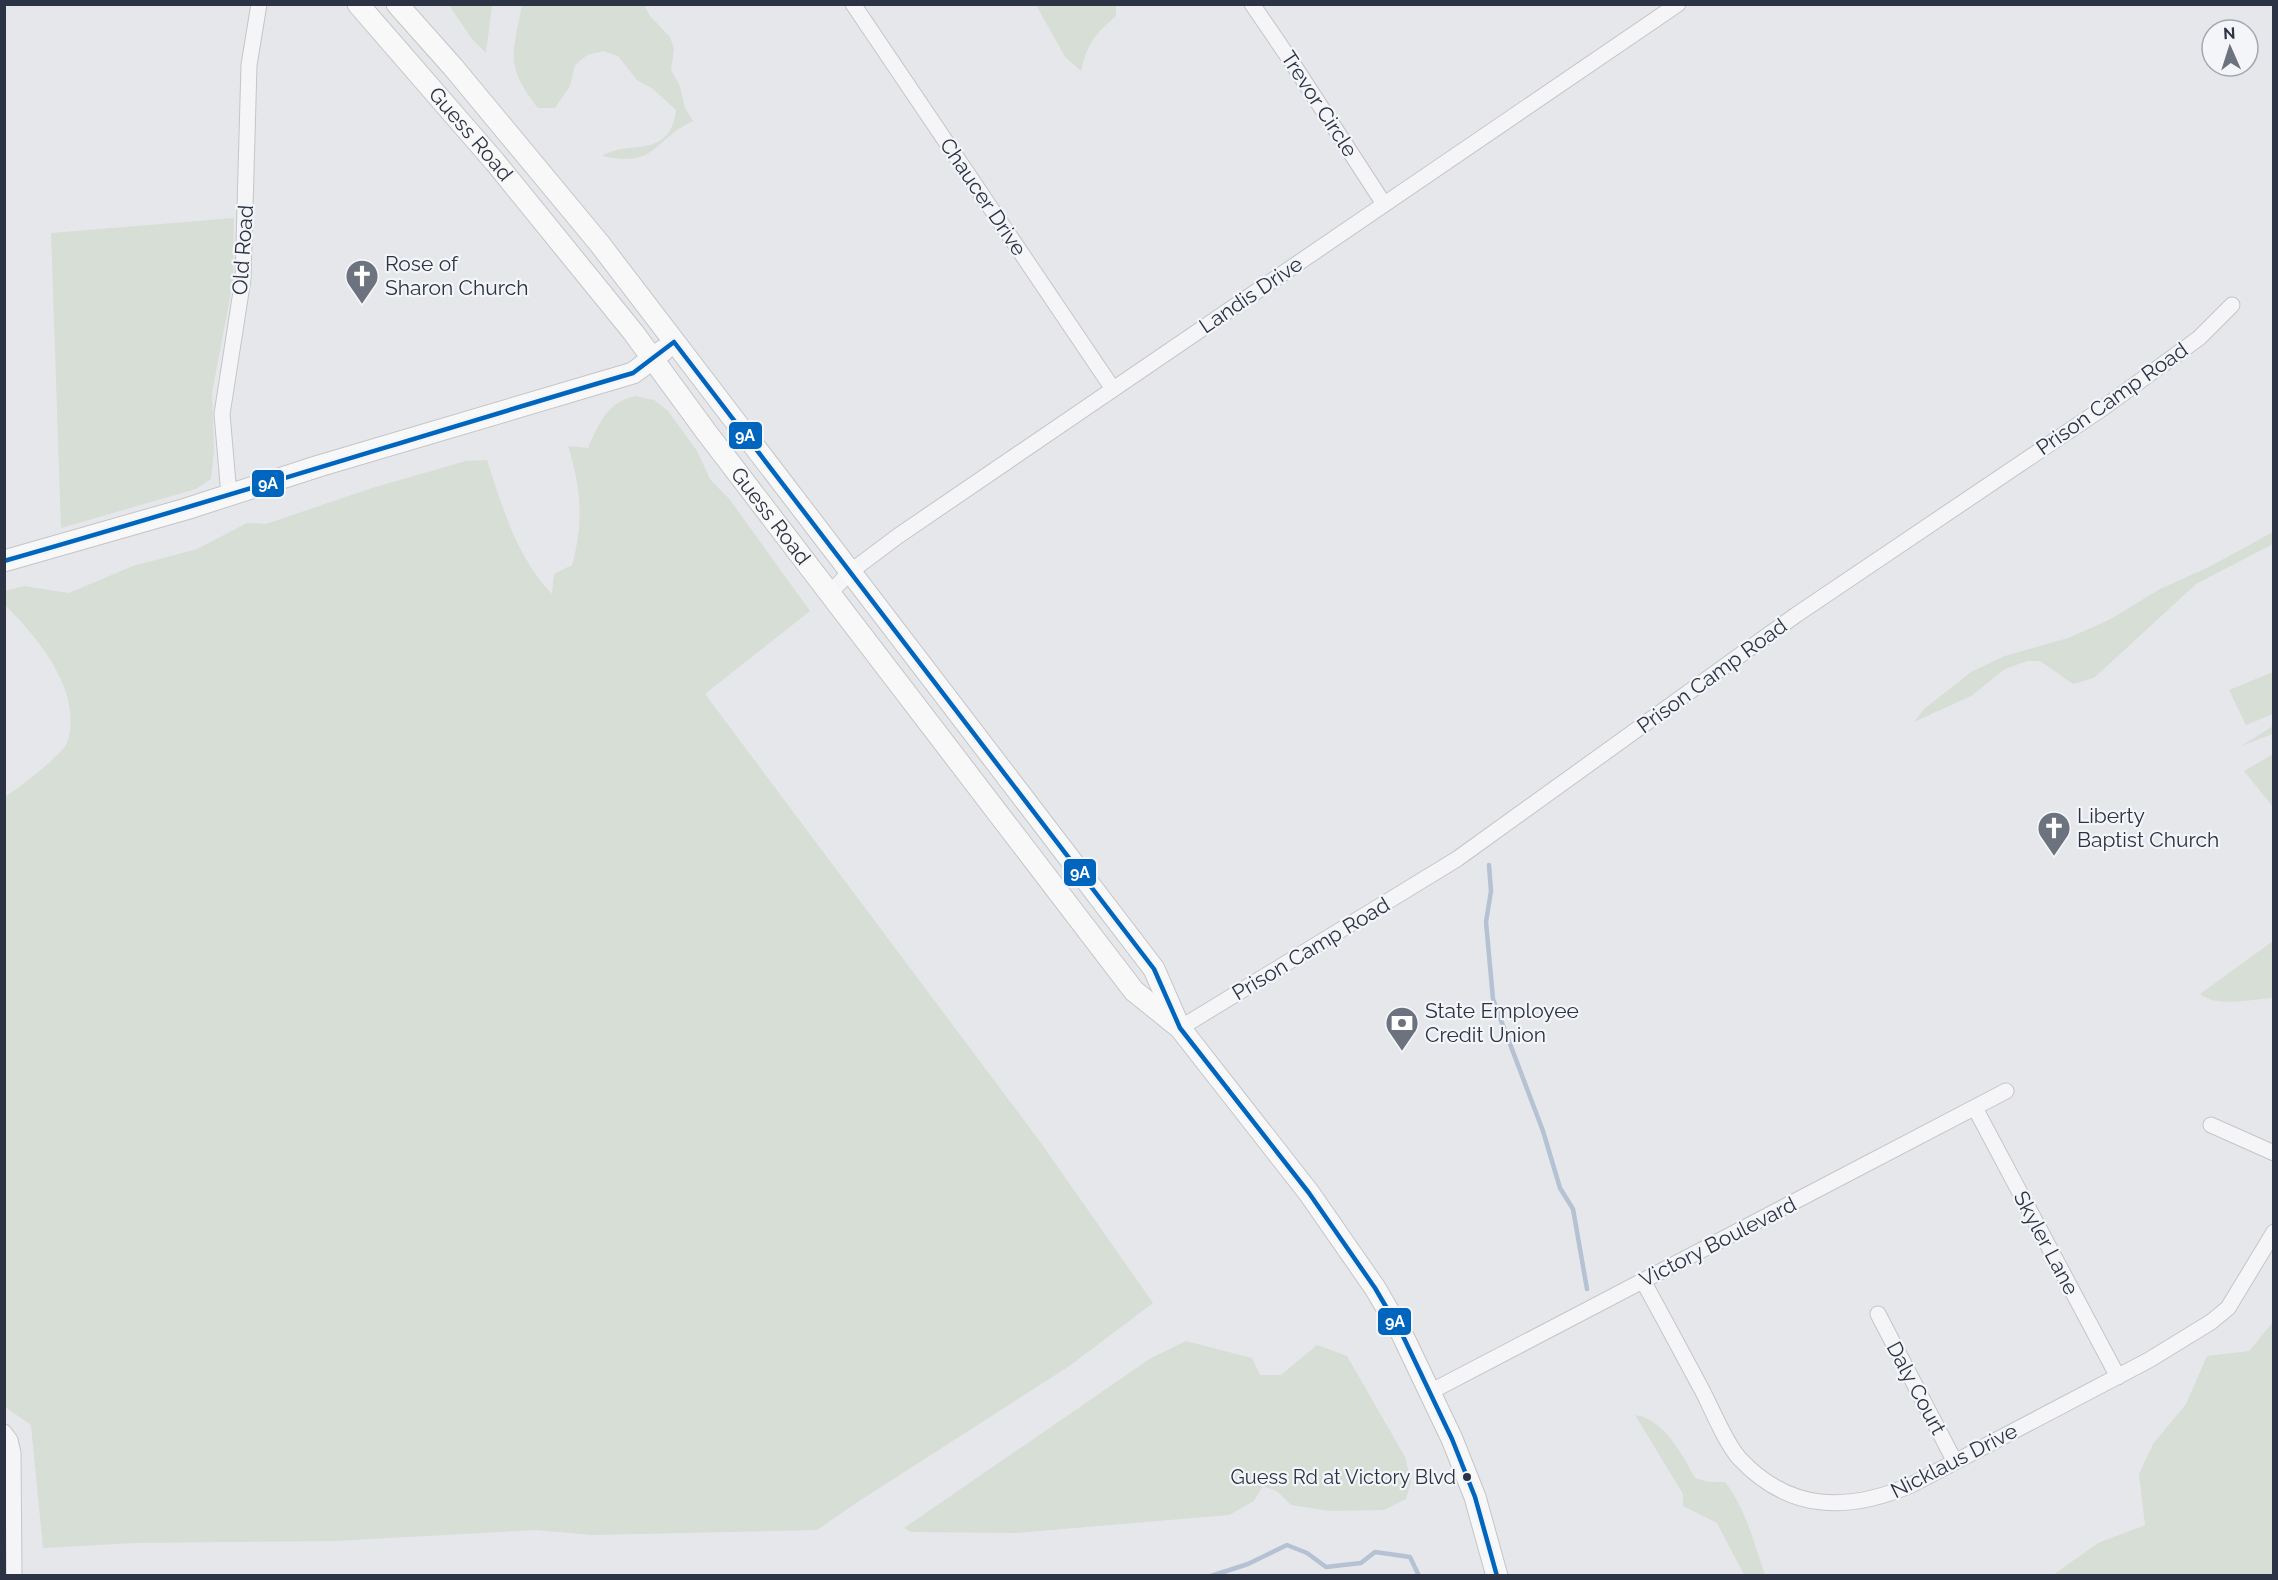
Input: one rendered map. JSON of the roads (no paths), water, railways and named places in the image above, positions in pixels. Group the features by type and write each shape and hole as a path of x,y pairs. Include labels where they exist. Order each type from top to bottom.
{"main road":[{"name":"Guess Road","path":"358,4 531,205 652,358 1134,991 1180,1028 1308,1193 1369,1279 1402,1334 1430,1392 1475,1497 1497,1575"},
{"name":"Guess Road","path":"397,4 453,67 593,236 1155,969 1180,1028"},
{"path":"4,561 633,373 674,342"}],"street":[{"name":"Old Road","path":"229,495 222,414 243,279 249,65 259,4"},
{"name":"Chaucer Drive","path":"853,4 1113,389"},
{"name":"Trevor Circle","path":"1251,4 1384,204"},
{"name":"Landis Drive","path":"830,593 850,572 898,536 1678,4"},
{"name":"Prison Camp Road","path":"1180,1028 1486,840 1796,615 2098,411 2199,338 2232,305"},
{"name":"Victory Boulevard","path":"1430,1392 2006,1091"},
{"name":"Skyler Lane","path":"1975,1108 2118,1377"},
{"path":"2211,1125 2274,1153"},
{"name":"Nicklaus Drive","path":"1643,1281 1738,1457 1775,1488 1814,1502 1848,1505 1881,1498 1955,1462 2118,1377 2211,1322 2228,1308 2274,1232"},
{"name":"Daly Court","path":"1878,1314 1955,1462"},
{"path":"5,1432 13,1453 14,1575"}],"waterway":[{"path":"1489,865 1491,891 1486,922 1493,999 1543,1131 1560,1188 1573,1209 1587,1289"},
{"path":"1211,1576 1248,1564 1287,1545 1307,1553 1326,1567 1361,1563 1375,1552 1410,1557 1419,1576"}],"place":[{"name":"Rose of Sharon Church","path":"362,305"},
{"name":"Liberty Baptist Church","path":"2054,857"},
{"name":"State Employee Credit Union","path":"1402,1052"},
{"name":"Guess Rd at Victory Blvd","path":"1467,1477"}]}
